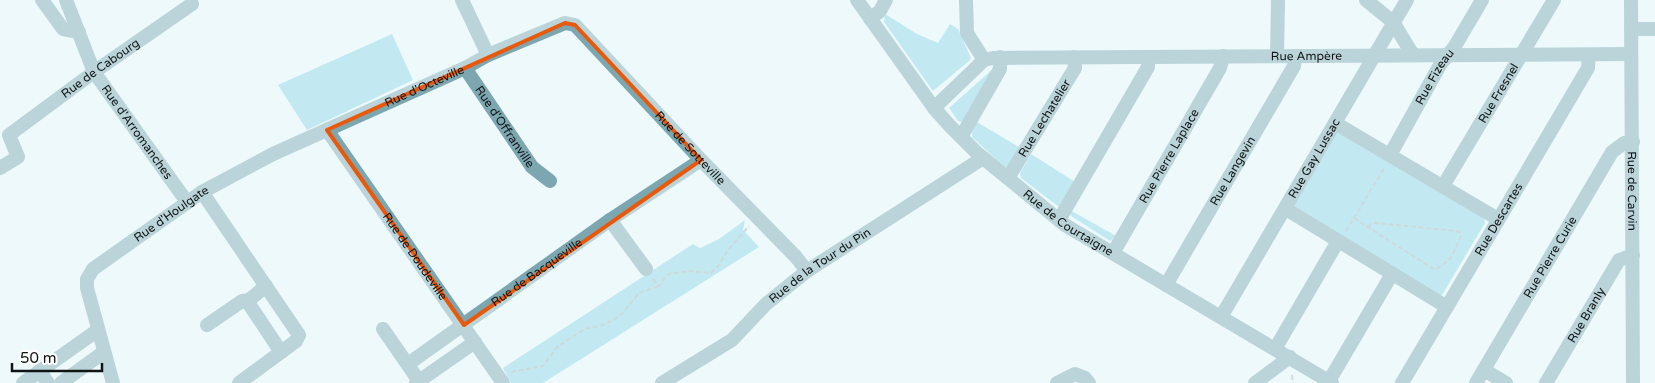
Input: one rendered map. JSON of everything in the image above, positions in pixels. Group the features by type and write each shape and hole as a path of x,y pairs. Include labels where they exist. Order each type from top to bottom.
{"street":[{"path":"42,0 63,29 79,32"},
{"name":"Rue d'Arromanches","path":"66,0 94,72 187,202"},
{"path":"462,0 488,55"},
{"name":"Rue de Courtaigne","path":"857,0 934,108 983,158 1059,220 1331,382"},
{"path":"870,19 880,12 886,0"},
{"path":"934,108 984,60 968,33 966,0"},
{"path":"1278,0 1278,56"},
{"path":"1366,0 1393,22 1413,55"},
{"name":"Rue Gay Lussac","path":"1222,317 1286,209 1373,55 1407,0"},
{"name":"Rue Fizeau","path":"1390,155 1447,54 1455,46 1482,0"},
{"name":"Rue Fresnel","path":"1443,186 1519,55 1554,0"},
{"name":"Rue de Carvin","path":"1631,0 1633,383"},
{"name":"Rue de Cabourg","path":"0,168 18,156 5,138 94,72 192,4"},
{"name":"Rue d'Octeville","path":"272,154 465,68 488,55 565,23 575,25"},
{"name":"Rue de Sotteville","path":"575,25 700,160 796,257 807,271"},
{"path":"1631,29 1655,29"},
{"name":"Rue Ampère","path":"984,60 1000,57 1631,54"},
{"name":"Rue Descartes","path":"1402,383 1588,68 1589,55"},
{"name":"Rue Pierre Laplace","path":"1113,253 1220,68 1223,56"},
{"name":"Rue Langevin","path":"1166,285 1294,66 1295,56"},
{"path":"961,137 1000,69 1000,57"},
{"name":"Rue Lechatelier","path":"1008,178 1075,68 1074,57"},
{"path":"1059,220 1148,68 1148,57"},
{"name":"Rue d'Offranville","path":"465,68 532,167 550,181"},
{"path":"1335,123 1498,219"},
{"name":"Rue de Doudeville","path":"327,130 502,381"},
{"name":"Rue Pierre Curie","path":"1476,383 1612,152 1624,143 1633,142"},
{"name":"Rue d'Houlgate","path":"98,330 86,288 87,279 93,269 202,192 272,154"},
{"name":"Rue de la Tour du Pin","path":"662,383 732,340 766,304 807,271 983,158"},
{"name":"Rue de Bacqueville","path":"408,364 610,220 700,160"},
{"path":"202,192 299,335 296,341 240,383"},
{"path":"1286,209 1447,307"},
{"path":"610,220 646,269"},
{"path":"1275,348 1338,240"},
{"name":"Rue Branly","path":"1546,383 1619,260 1625,256 1633,256"},
{"path":"1331,382 1392,274"},
{"path":"206,325 242,301 249,300 266,286"},
{"path":"249,300 249,304 281,352"},
{"path":"383,329 408,364 417,382 475,342"},
{"path":"23,383 98,330 113,383"},
{"path":"61,383 104,352"},
{"path":"1255,383 1290,357"},
{"path":"1484,370 1506,383"},
{"path":"39,372 48,383"},
{"path":"1057,383 1075,374 1085,378 1089,383"}],"path":[{"path":"1338,240 1390,160 1390,155"},
{"path":"502,381 512,372 543,366 558,346 585,329 603,326 620,316 639,293 659,286 668,274 689,271 711,273 756,216"},
{"path":"1354,218 1369,227 1370,230 1432,268 1437,269 1451,258 1461,236 1459,232 1455,231 1377,223 1370,224 1369,227"},
{"path":"646,269 659,286"},
{"path":"1292,373 1293,383"}],"highlighted area":[{"path":"565,23 575,25 701,160 464,325 327,130"}],"shaded area":[{"path":"885,14 917,34 938,43 950,24 958,29 971,58 933,91 884,22"},
{"path":"392,34 413,80 307,130 278,85"},
{"path":"994,68 962,122 958,121 949,108"},
{"path":"977,122 1022,149 1008,167 1004,167 972,137 972,132"},
{"path":"1336,131 1483,215 1485,223 1442,295 1437,295 1293,205"},
{"path":"1031,154 1075,182 1059,207 1021,178 1020,173"},
{"path":"1070,210 1116,236 1110,241 1071,216"},
{"path":"745,220 743,230 759,247 543,383 511,383 503,368 693,244 700,248 719,239"}]}
